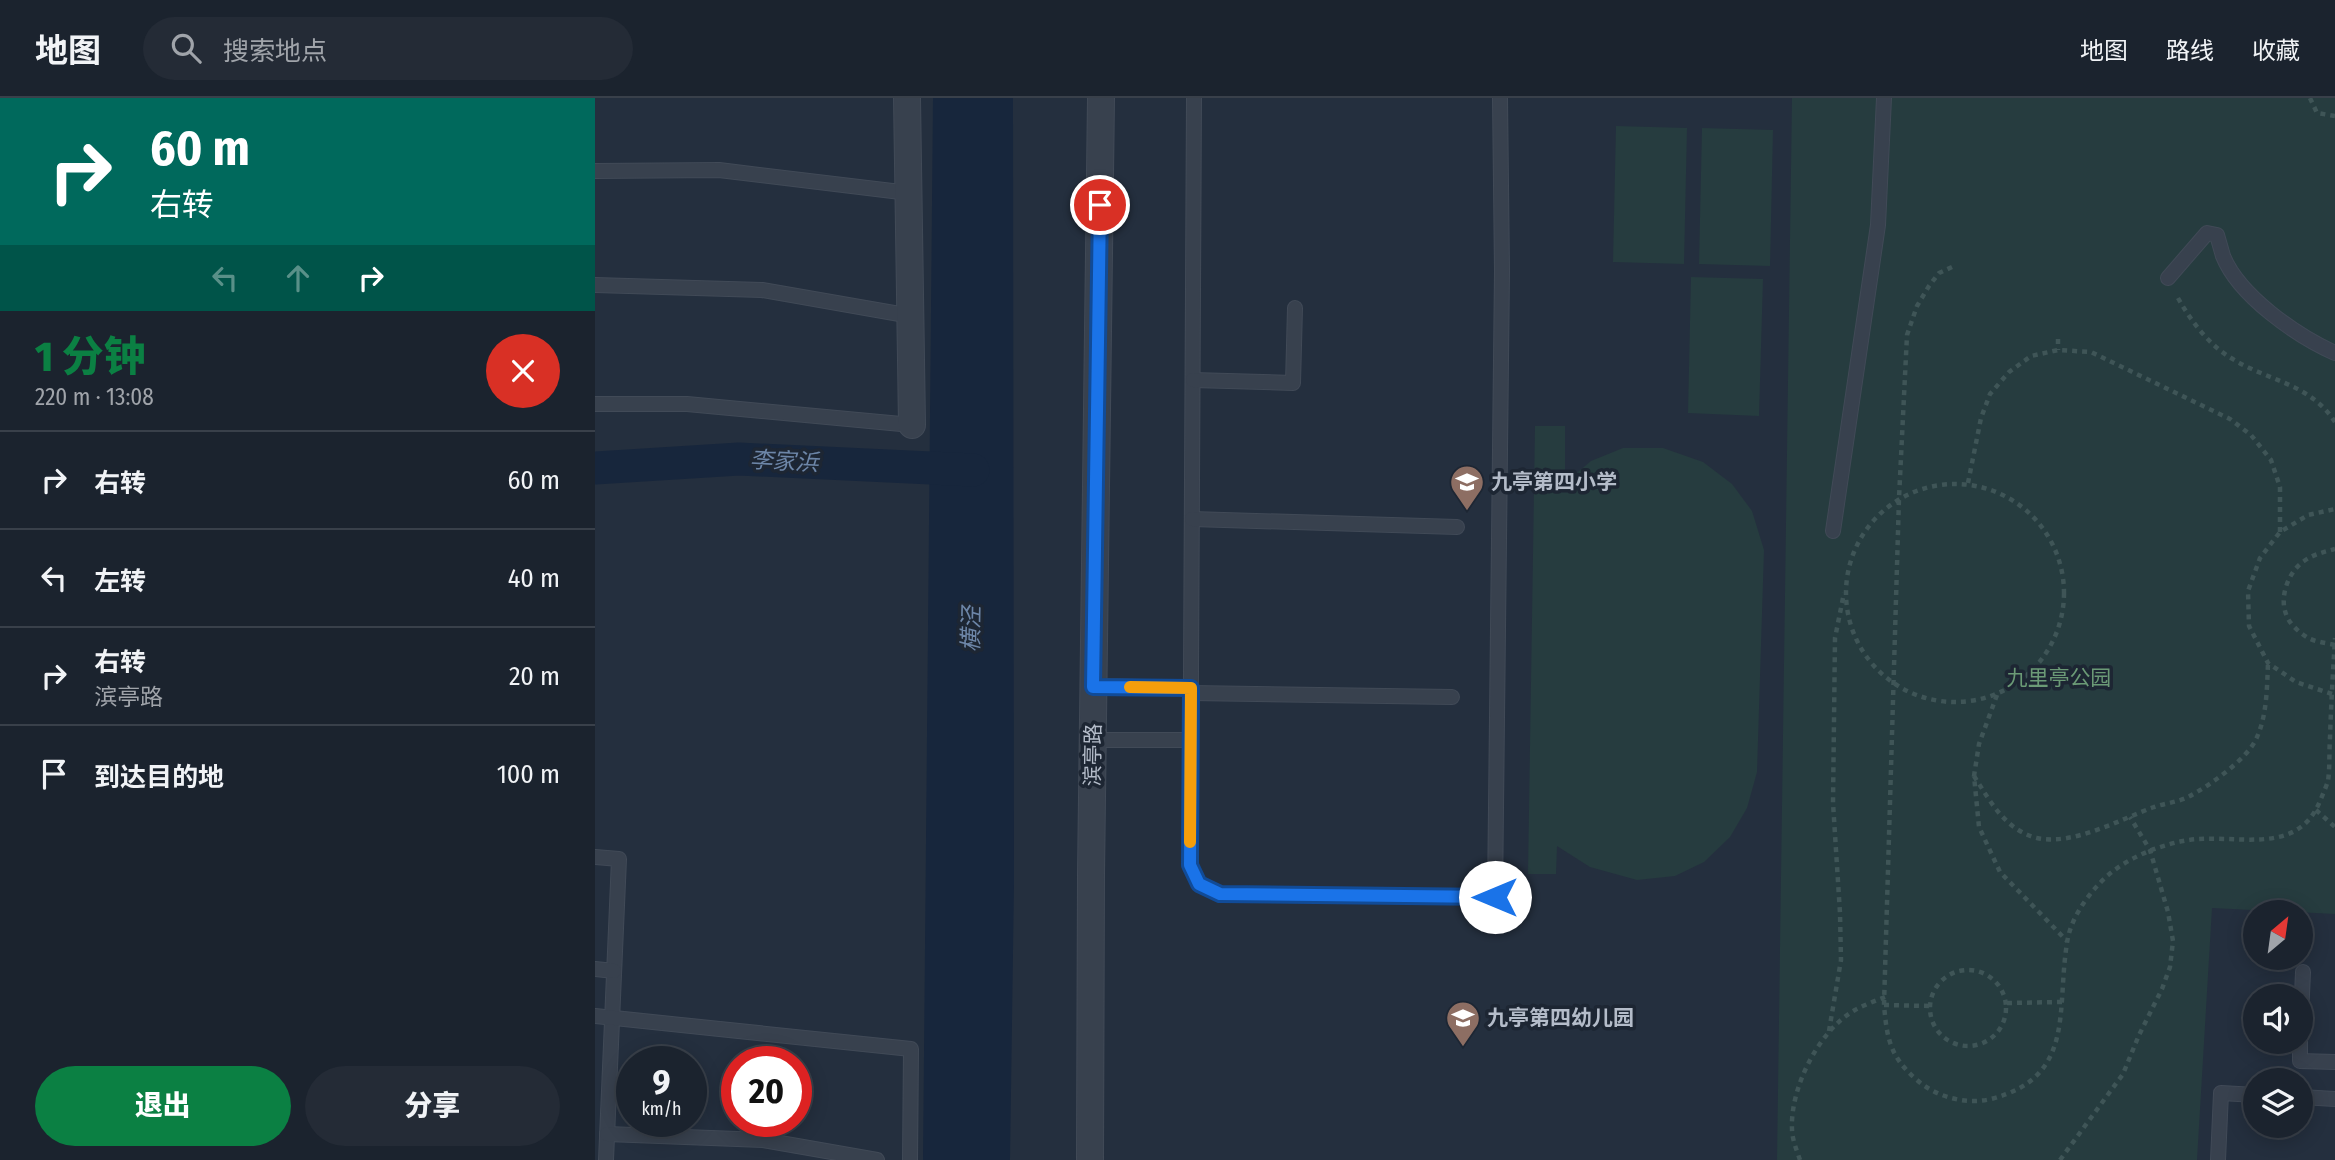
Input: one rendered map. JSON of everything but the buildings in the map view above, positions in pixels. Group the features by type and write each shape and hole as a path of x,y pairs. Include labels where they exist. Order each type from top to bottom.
{"street":[{"path":"907,98 912,425"},
{"name":"滨亭路","path":"1090,1160 1101,98"}],"lane":[{"path":"1194,98 1190,865 1199,884 1220,894 1495,897 1502,271 1500,98"},
{"path":"1833,531 1878,225 1884,98"},
{"path":"595,171 719,170 909,194"},
{"path":"2168,278 2207,233 2217,235 2224,258 2241,284 2268,311 2310,342 2335,354"},
{"path":"595,285 762,290 911,316"},
{"path":"1193,380 1293,383 1295,308"},
{"path":"595,404 687,404 912,425"},
{"path":"1192,520 1457,527"},
{"path":"1093,687 1452,697"},
{"path":"1093,740 1191,740"},
{"path":"595,858 619,859 607,1134 602,1158"},
{"path":"595,969 614,971"},
{"path":"2302,984 2303,972"},
{"path":"595,1016 911,1049 909,1160"},
{"path":"2300,1054 2300,1061 2335,1062"},
{"path":"2218,1160 2221,1093 2243,1094"},
{"path":"2313,1098 2335,1099"},
{"path":"607,1134 763,1140 877,1160"}],"path":[{"path":"2310,98 2317,113 2335,116"},
{"path":"1952,267 1939,273 1929,286 1917,306 1907,335 1899,498 1884,1005 1888,1039 1902,1068 1925,1087 1951,1099 1982,1101 2011,1094 2035,1077 2051,1058 2060,1030 2067,941 2077,912 2100,883 2122,865 2150,850 2185,840 2273,839 2300,829 2316,810 2327,782 2335,638"},
{"path":"2168,278 2186,313 2210,342 2232,359 2300,390 2325,407 2335,422"},
{"path":"2058,339 2058,350"},
{"path":"1968,483 1981,418 1990,394 2009,372 2031,356 2058,350 2091,352 2230,419 2252,435 2271,460 2280,487 2280,533"},
{"path":"1829,1031 1841,960 1833,803 1835,638 1852,553 1871,522 1899,498 1932,485 1968,483 2003,494 2033,515 2054,544 2064,578 2063,614 2051,648 2028,676 1998,694 1963,703 1927,699 1894,684 1867,659 1850,626 1845,589"},
{"path":"2332,694 2296,682 2268,663 2249,626 2248,591 2260,558 2280,533 2308,515 2335,509"},
{"path":"2335,549 2319,553 2302,562 2289,577 2284,594 2286,614 2297,630 2311,640 2335,645"},
{"path":"1974,776 1999,815 2016,829 2038,838 2099,830 2188,797 2228,772 2257,738 2266,698 2268,663"},
{"path":"1998,694 1979,744 1974,776 1979,827 2000,872 2067,941"},
{"path":"2316,810 2335,827"},
{"path":"2060,1160 2123,1074 2170,967 2173,941 2168,912 2150,850 2130,817"},
{"path":"1974,970 1996,981 2007,1003 2007,1015 1995,1037 1972,1047 1959,1046 1947,1040 1932,1020 1930,1006 1940,982 1950,974 1974,970"},
{"path":"1800,1160 1791,1131 1793,1102 1804,1072 1829,1031 1854,1010 1885,997"},
{"path":"2007,1003 2062,1002"},
{"path":"1884,1005 1930,1006"},
{"path":"2067,1149 2068,1160"}],"green space":[{"name":"九里亭公园","path":"1792,98 2335,98 2335,914 2313,913 2313,900 2243,900 2243,910 2212,908 2197,1160 1777,1160"},
{"path":"1616,126 1687,128 1684,264 1613,262"},
{"path":"1702,128 1773,130 1770,266 1699,264"},
{"path":"1691,277 1763,279 1759,416 1688,413"},
{"path":"1535,426 1565,426 1565,483 1591,461 1623,448 1663,448 1703,462 1732,484 1752,511 1764,550 1757,772 1747,808 1730,837 1704,862 1675,876 1637,880 1590,867 1557,846 1556,874 1528,874"}],"water":[{"name":"横泾","path":"933,98 1013,98 1014,883 1010,1160 923,1160"}],"waterway":[{"name":"李家浜","path":"595,468 739,459 973,470"}],"slow traffic":[{"path":"1130,687 1191,688 1190,842"}],"place":[{"name":"九亭第四小学","path":"1467,512"},
{"name":"九亭第四幼儿园","path":"1463,1048"}],"route":[{"path":"1100,205 1093,687 1191,688 1190,865 1199,884 1220,894 1495,897"}]}
